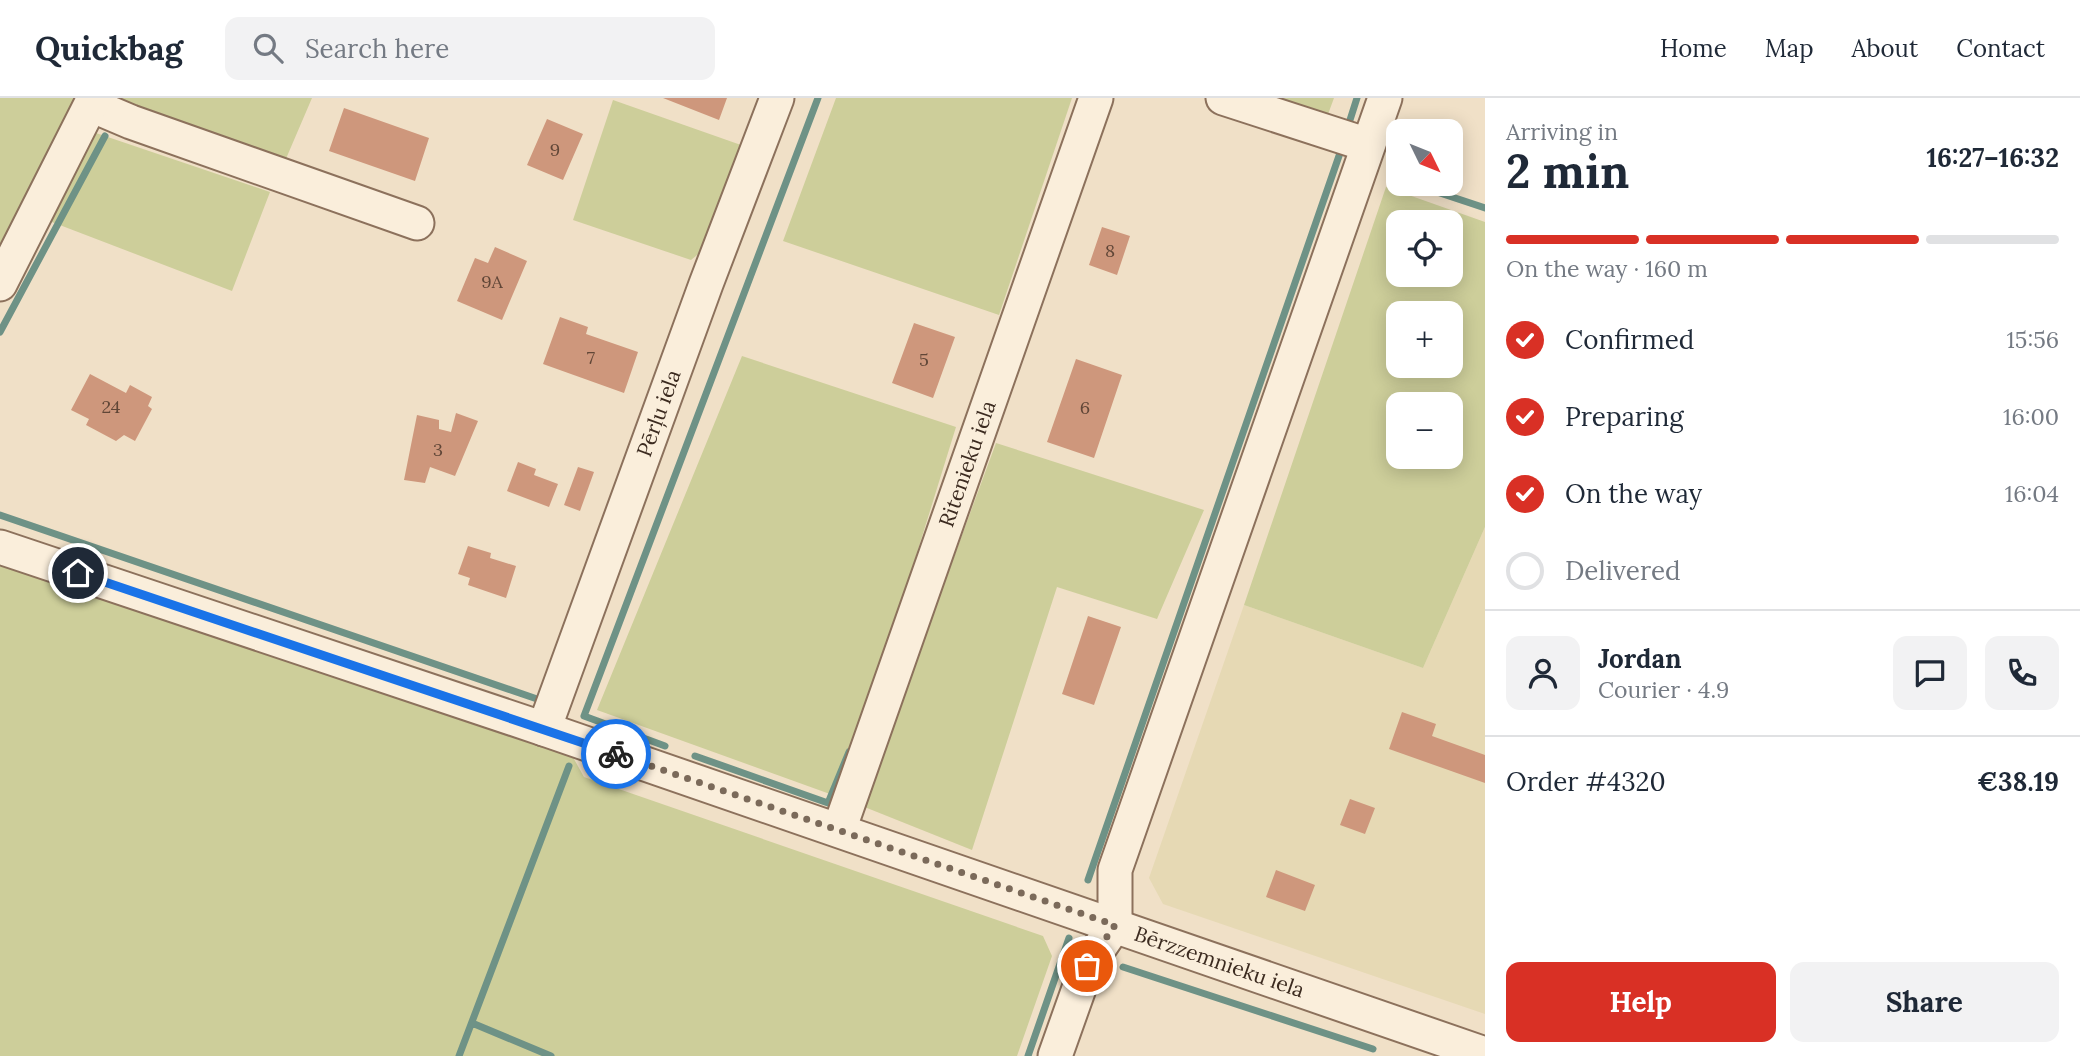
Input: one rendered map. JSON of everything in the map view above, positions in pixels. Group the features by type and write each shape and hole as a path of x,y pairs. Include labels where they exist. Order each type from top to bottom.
{"street":[{"name":"Pērļu iela","path":"544,729 706,284 778,98"},
{"name":"Ritenieku iela","path":"839,830 1096,98"},
{"path":"1223,98 1368,145"},
{"path":"1055,1056 1087,966 1115,925 1115,870 1385,98"},
{"path":"0,284 93,101 131,122 417,223"},
{"name":"Bērzzemnieku iela","path":"0,547 544,729 1115,925 1403,1042 1485,1054"}],"shaded area":[{"path":"1485,527 1485,1014 1163,904 1149,878 1244,605 1423,668"}],"green space":[{"path":"0,98 81,98 0,251"},
{"path":"113,98 312,98 285,161"},
{"path":"836,98 1072,98 999,315 783,241"},
{"path":"1270,98 1334,98 1327,117"},
{"path":"613,100 741,145 702,251 691,260 573,220"},
{"path":"93,132 270,192 232,291 44,219"},
{"path":"1386,187 1386,196 1411,196 1451,210 1386,210 1386,287 1463,287 1463,214 1485,222 1485,527 1423,668 1244,605"},
{"path":"742,356 956,427 841,798 597,710"},
{"path":"996,443 1204,510 1157,619 1057,587 972,850 862,806"},
{"path":"0,563 569,750 584,777 1043,936 1052,956 1017,1056 0,1056"}],"building":[{"path":"663,98 727,98 719,120"},
{"path":"344,108 429,138 415,181 329,151"},
{"path":"547,119 583,134 563,180 527,165"},
{"path":"1102,227 1130,236 1117,275 1089,265"},
{"path":"495,247 527,261 502,320 457,301 475,258 488,263"},
{"path":"560,317 588,327 586,334 638,352 624,393 543,364"},
{"path":"914,323 955,337 933,398 892,383"},
{"path":"1076,359 1122,375 1094,458 1047,442"},
{"path":"90,374 126,393 130,385 152,397 148,406 152,409 135,441 124,435 116,441 86,425 89,419 71,410"},
{"path":"456,413 478,421 455,476 430,467 425,483 404,480 417,415 439,420 439,429 451,432"},
{"path":"518,462 536,469 534,475 558,484 549,507 507,491"},
{"path":"578,467 594,472 580,511 564,505"},
{"path":"468,546 491,553 490,558 516,566 506,598 468,585 470,578 458,574"},
{"path":"1088,616 1121,627 1094,705 1062,694"},
{"path":"1402,712 1436,724 1432,736 1485,755 1485,783 1389,749"},
{"path":"1350,799 1375,808 1365,834 1340,825"},
{"path":"1276,870 1315,885 1305,911 1266,897"}],"waterway":[{"path":"665,746 584,716 818,98"},
{"path":"1350,120 1357,98"},
{"path":"0,332 105,136"},
{"path":"1088,880 1340,153"},
{"path":"1449,196 1485,208"},
{"path":"0,515 540,700"},
{"path":"695,756 828,803 849,752"},
{"path":"459,1056 569,766"},
{"path":"1028,1056 1069,938"},
{"path":"1123,967 1373,1049"},
{"path":"472,1023 551,1056"}],"way so far":[{"path":"616,754 1115,925 1087,966"}],"route":[{"path":"78,573 616,754"}]}
